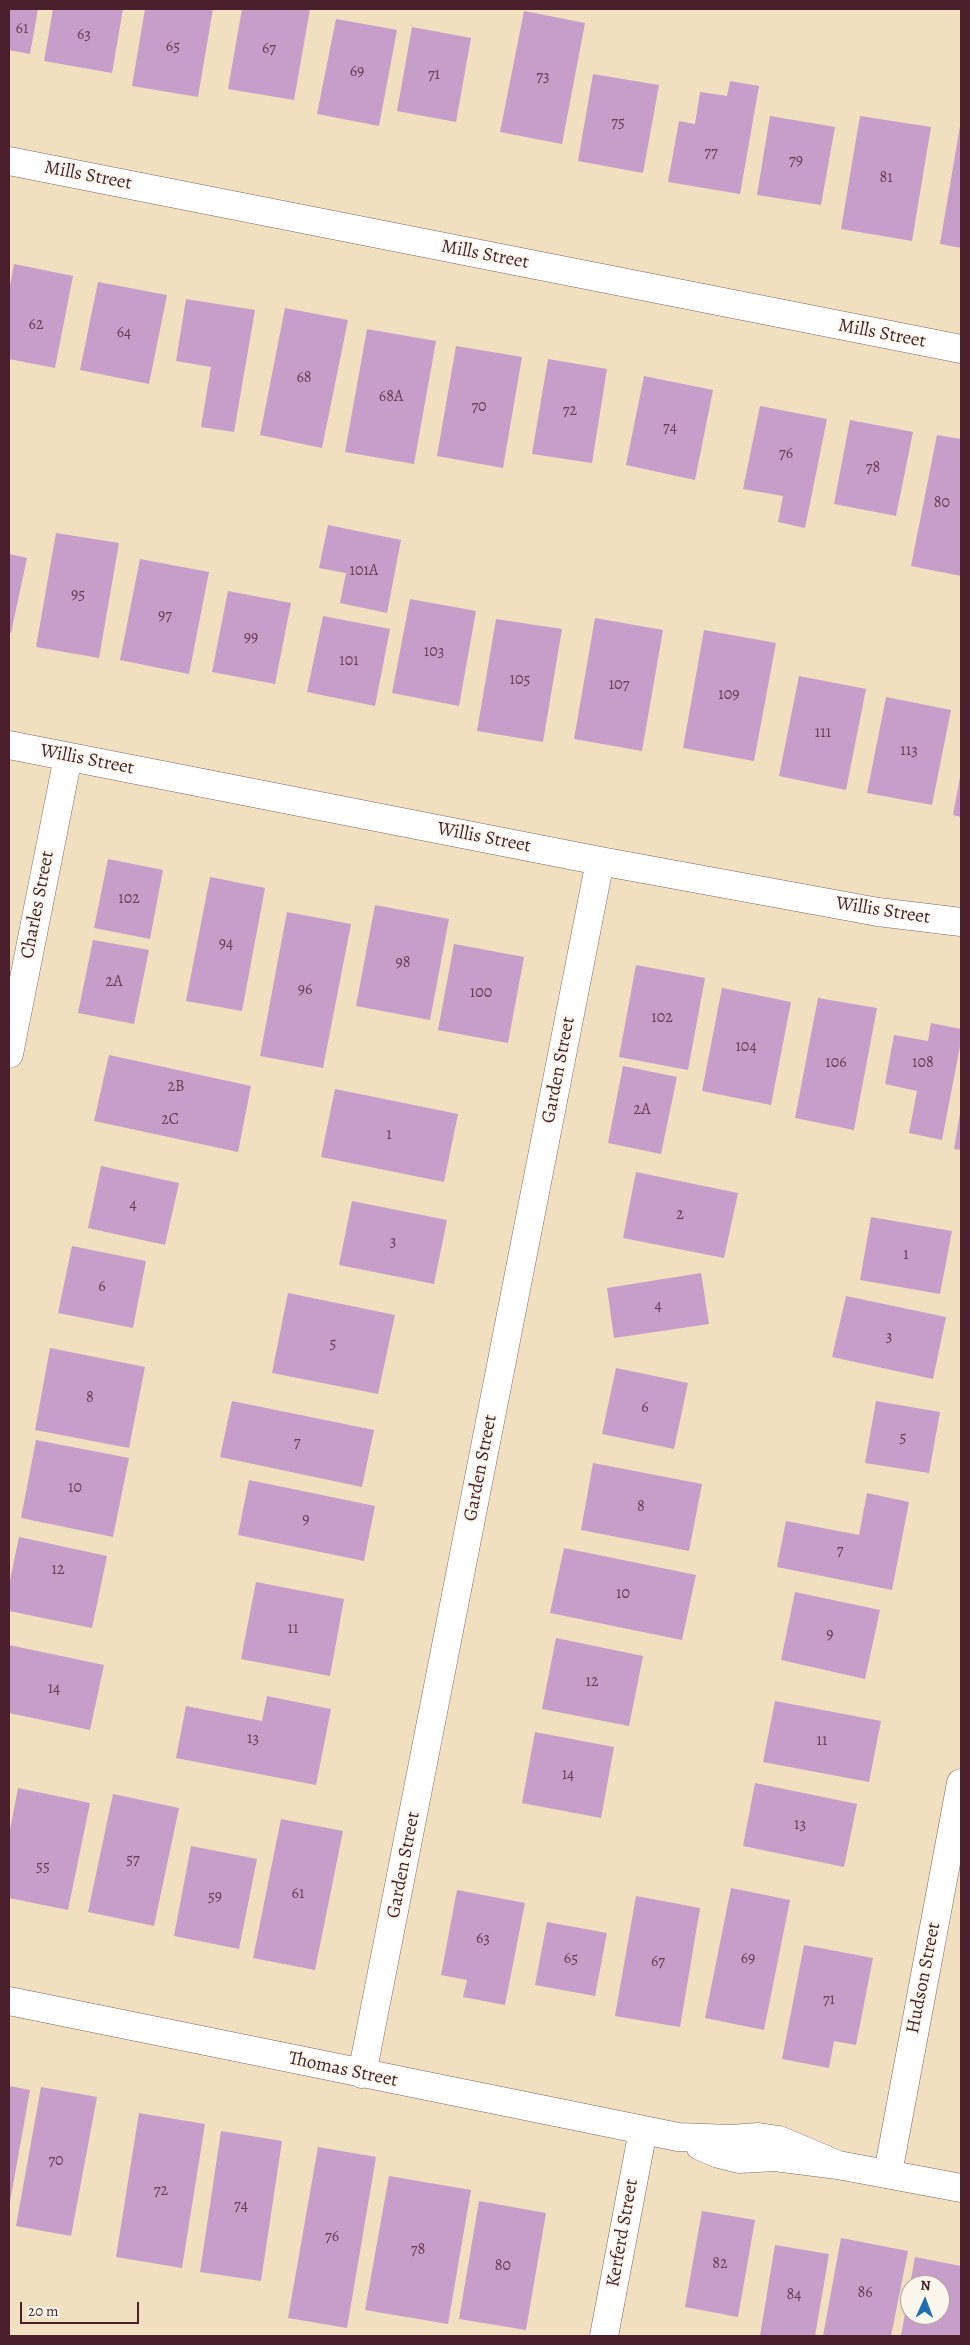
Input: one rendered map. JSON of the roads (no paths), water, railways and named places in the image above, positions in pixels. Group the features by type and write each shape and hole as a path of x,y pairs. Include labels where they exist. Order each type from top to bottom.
{"street":[{"name":"Mills Street","path":"9,161 961,349"},
{"name":"Willis Street","path":"9,745 600,861 878,912 961,922"},
{"name":"Charles Street","path":"9,1054 68,757"},
{"name":"Garden Street","path":"362,2074 600,861"},
{"name":"Hudson Street","path":"888,2173 961,1783"},
{"name":"Thomas Street","path":"9,2001 678,2137 731,2139 758,2137 779,2140 838,2165 961,2188"},
{"name":"Kerferd Street","path":"604,2336 643,2130"}]}
